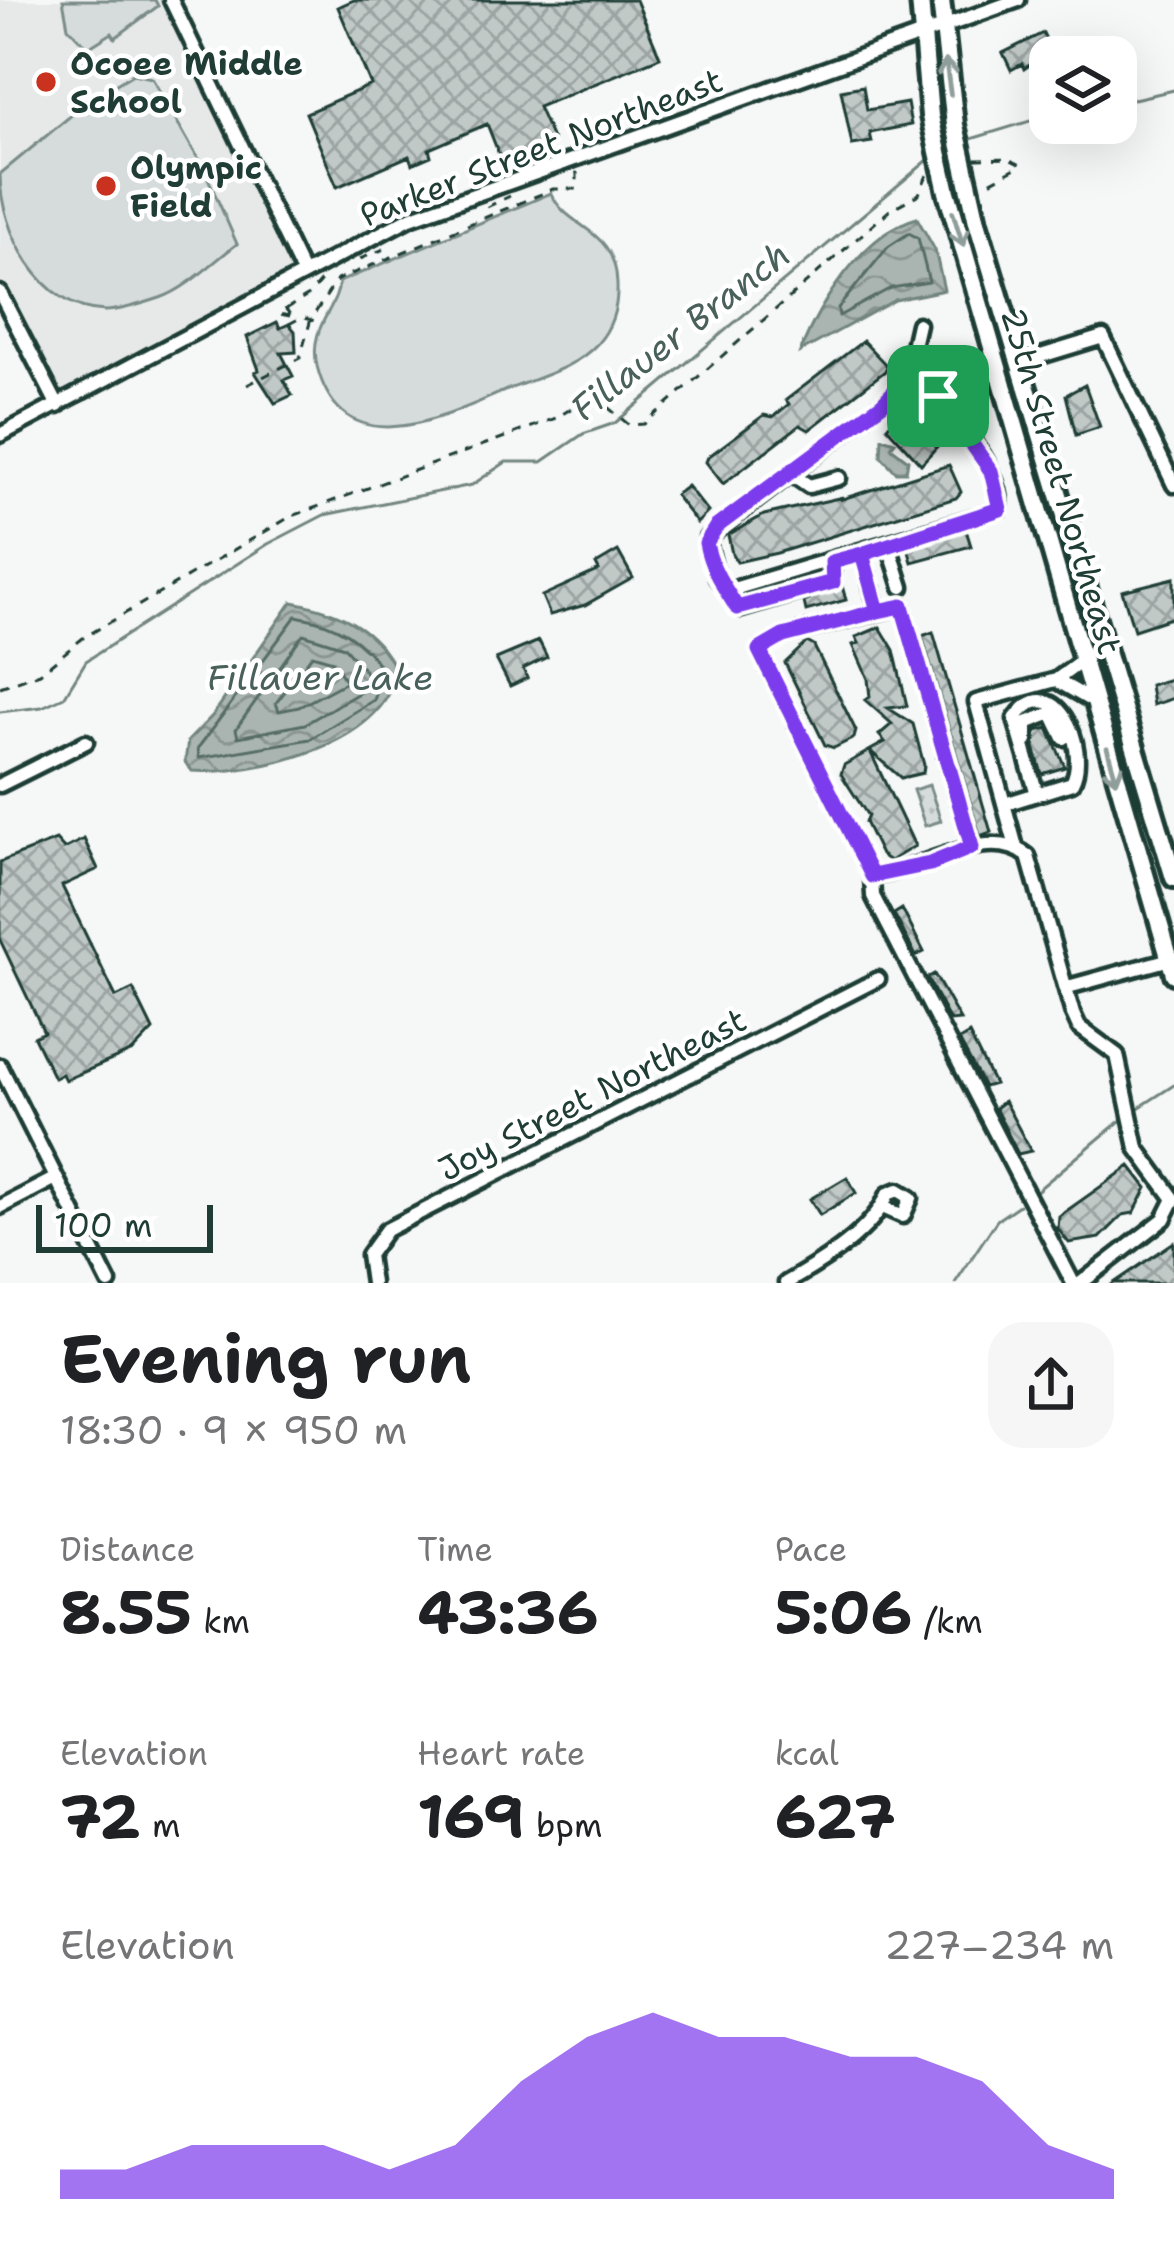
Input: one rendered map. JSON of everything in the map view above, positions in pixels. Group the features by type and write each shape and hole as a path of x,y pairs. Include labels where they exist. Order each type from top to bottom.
{"highway":[{"name":"25th Street Northeast","path":"920,0 946,192 1172,963"},
{"name":"25th Street Northeast","path":"940,0 968,185 1174,878"}],"street":[{"path":"171,0 302,271"},
{"name":"Parker Street Northeast","path":"0,435 302,271 410,218 1018,0"},
{"path":"0,292 58,406"},
{"path":"832,562 833,582 748,608 734,605 730,590 717,578 707,538 882,404 905,380 918,324"},
{"path":"1018,363 1103,338 1174,485"},
{"path":"938,396 998,369"},
{"path":"730,590 1000,509 991,471 938,396 905,380"},
{"path":"790,472 808,487 839,478"},
{"path":"889,546 902,587"},
{"path":"862,554 878,611"},
{"path":"872,876 930,864 972,847 1016,847 1028,856 1079,1027 1117,1055 1137,1148 1174,1199 1164,1219 1077,1283 892,934 873,896 872,876 759,650 783,636 902,606 972,847"},
{"path":"1016,847 976,702 1056,680 1082,661"},
{"path":"1056,680 1094,702"},
{"path":"1005,805 1035,787 1072,783 1077,767 1065,714 1058,705 1044,702 1020,711 1015,719 1035,787"},
{"path":"0,785 86,742"},
{"path":"1067,987 1172,963"},
{"name":"Joy Street Northeast","path":"372,1283 368,1255 386,1230 878,979"},
{"path":"0,1066 109,1283"},
{"path":"0,1207 56,1178"},
{"path":"786,1283 821,1262 885,1208"}],"path":[{"path":"968,185 998,181 1021,165 1007,158 975,159"},
{"path":"247,385 299,358 311,319 341,278 553,189 578,188 577,173 559,176"},
{"path":"0,687 40,674 83,638 290,517 534,427 593,395 633,426 651,419 891,209 919,194 927,175"},
{"path":"536,186 552,179"},
{"path":"487,207 521,192"},
{"path":"353,262 384,249"},
{"path":"318,322 291,320 286,309 310,296 329,273"}],"shaded area":[{"path":"0,0 171,0 302,271 58,406 0,293"},
{"path":"63,0 155,0 158,6 115,38 112,33 88,48 68,27"},
{"name":"Olympic Field","path":"133,74 152,78 204,169 237,244 170,294 105,311 61,297 28,263 7,219 0,174 91,99"},
{"path":"551,193 568,215 600,240 615,265 615,308 598,343 557,371 428,421 373,426 349,417 330,398 315,352 339,282"},
{"path":"929,785 941,821 925,826 913,790"}],"water":[{"path":"917,218 935,250 944,290 895,300 800,352 846,272 879,238"},
{"path":"882,438 895,442 891,447 908,460 906,472 896,472 881,456"},
{"name":"Fillauer Lake","path":"292,602 339,616 378,643 396,671 387,697 369,718 314,750 249,767 192,771 185,762 188,741 213,715"}],"building":[{"path":"354,0 636,0 660,57 538,107 553,141 502,162 487,124 429,149 431,156 412,164 409,156 337,187 306,113 371,85 338,7"},
{"path":"1029,40 1029,65 1024,69 1022,64 1011,70 1003,53"},
{"path":"863,86 867,110 907,103 911,125 870,133 872,142 852,145 841,90"},
{"path":"277,322 280,328 289,324 295,331 296,352 281,353 293,376 284,380 292,395 275,403 255,372 259,370 247,337"},
{"path":"863,341 887,366 885,371 809,430 800,425 723,484 706,462 708,457 764,415 773,417 789,404 786,400"},
{"path":"1085,385 1100,427 1076,435 1066,395"},
{"path":"908,404 925,415 926,427 942,441 921,464 887,427"},
{"path":"949,465 961,492 956,498 777,553 737,562 732,554 728,535 764,515 843,497 839,500"},
{"path":"687,486 708,512 697,523 675,495"},
{"path":"966,530 971,546 912,562 908,548"},
{"path":"618,551 633,578 585,605 550,615 542,596 599,570 596,564"},
{"path":"1174,578 1174,617 1134,630 1122,591"},
{"path":"842,586 846,600 806,611 804,602"},
{"path":"880,627 894,650 907,706 888,708 913,724 924,765 923,773 901,778 870,751 915,846 890,861 881,855 865,822 868,816 841,774 844,765 885,742 879,735 892,724 865,700 870,697 868,679 853,645 859,643 856,637"},
{"path":"933,632 991,832 980,836 922,636"},
{"path":"539,641 547,657 523,669 527,678 510,686 496,659"},
{"path":"807,642 814,646 856,731 854,738 834,748 825,745 785,663"},
{"path":"1174,678 1174,698 1153,705 1150,685"},
{"path":"1048,728 1065,767 1042,774 1034,747 1036,731"},
{"path":"84,839 98,869 62,886 116,997 133,989 153,1030 133,1051 65,1080 62,1074 54,1078 34,1037 44,1032 0,940 0,862 56,840 64,849"},
{"path":"902,909 924,952 916,956 894,914"},
{"path":"934,974 960,1020 950,1021 927,978"},
{"path":"969,1034 994,1084 984,1087 959,1040"},
{"path":"1004,1101 1031,1151 1018,1154 995,1108"},
{"path":"1130,1166 1147,1188 1134,1213 1123,1215 1100,1238 1069,1243 1058,1229 1059,1216"},
{"path":"847,1177 856,1193 820,1215 810,1199"},
{"path":"1174,1242 1174,1283 1114,1283"}],"waterway":[{"name":"Fillauer Branch","path":"1137,98 1174,90"},
{"name":"Fillauer Branch","path":"971,139 1029,121"},
{"name":"Fillauer Branch","path":"0,712 42,707 64,697 86,661 268,544 324,515 472,485 506,462 542,462 583,434 615,423 928,160"},
{"path":"1137,1109 1174,1085"},
{"path":"1034,1193 1120,1121"},
{"path":"955,1283 997,1220 1019,1205"}],"place":[{"name":"Ocoee Middle School","path":"46,82"},
{"name":"Olympic Field","path":"106,186"}],"route":[{"path":"938,396 905,380 882,404 716,527 706,543 717,578 730,590 737,608 833,582 832,562 862,554 878,611 902,606 972,847 930,864 872,876 759,650 783,636 878,611 868,575 862,554 1000,509 991,471 938,396"}]}
